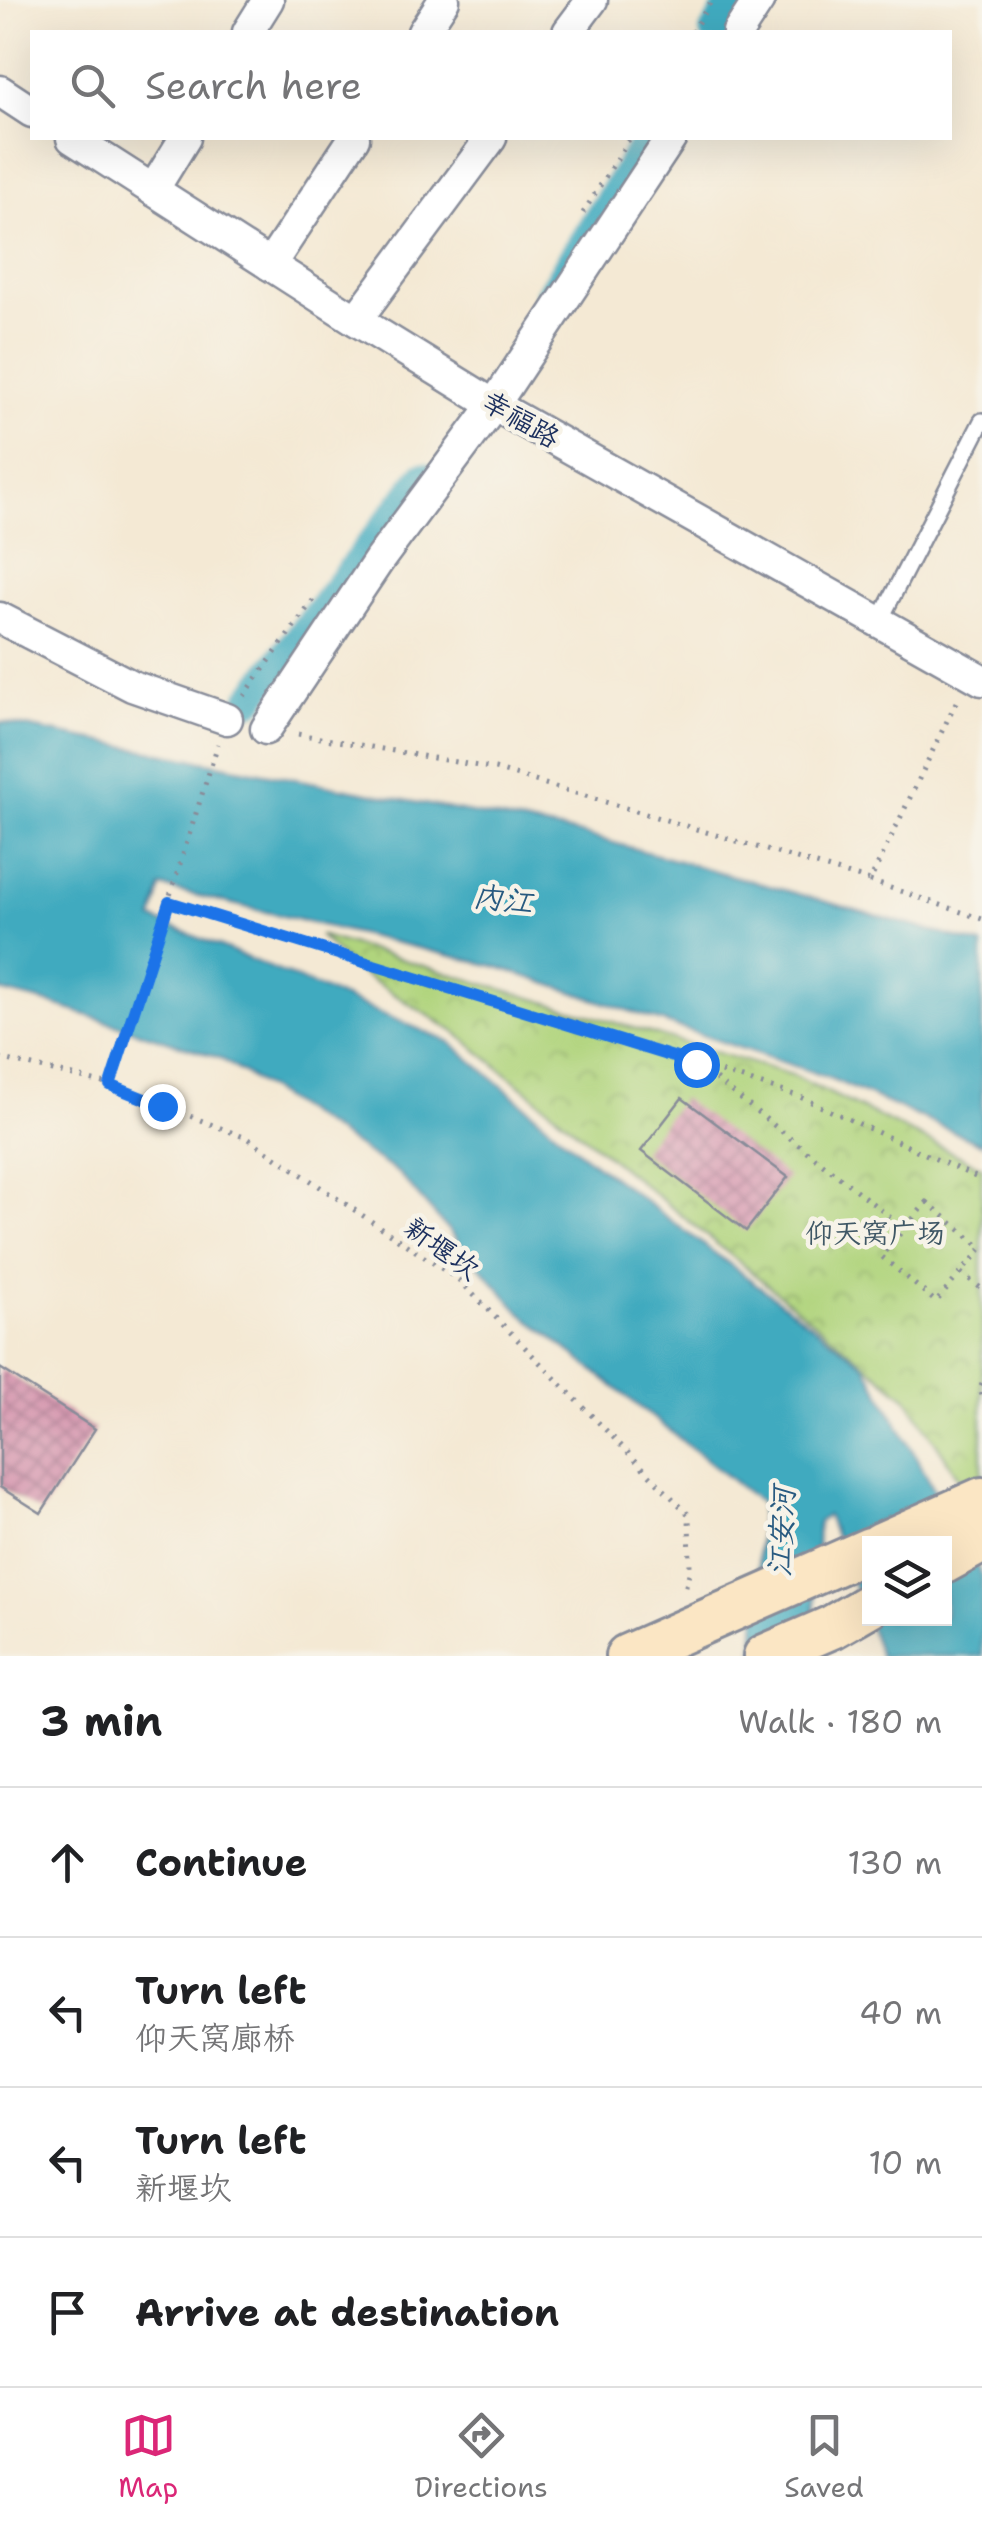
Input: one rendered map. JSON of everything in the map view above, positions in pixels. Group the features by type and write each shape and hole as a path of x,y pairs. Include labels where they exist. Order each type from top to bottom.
{"main road":[{"path":"907,1536 981,1513"},
{"path":"952,1551 981,1513"},
{"path":"626,1656 684,1638 862,1553"},
{"path":"765,1656 832,1641 862,1613"}],"street":[{"path":"249,30 268,0"},
{"path":"424,30 444,0"},
{"path":"570,30 592,0"},
{"path":"739,30 759,0"},
{"path":"0,91 30,111"},
{"name":"幸福路","path":"75,140 483,397 976,677"},
{"path":"153,190 183,140"},
{"path":"270,265 353,140"},
{"path":"356,320 489,140"},
{"path":"266,729 367,552 670,140"},
{"path":"0,618 132,686 224,727"}],"lane":[{"path":"880,620 982,421"}],"path":[{"path":"693,30 712,0"},
{"path":"870,881 976,677"},
{"path":"110,1085 224,727"},
{"path":"266,729 495,769 870,881 982,919"},
{"path":"169,902 798,1096 982,1180"},
{"name":"新堰坎","path":"0,1058 110,1085 248,1139 460,1281 690,1516 684,1638"},
{"path":"696,1064 904,1228"},
{"path":"928,1202 982,1248 936,1302 881,1256 904,1228 928,1202"},
{"path":"961,1272 982,1289"},
{"path":"982,1384 982,1397"}],"green space":[{"name":"仰天窝广场","path":"319,935 792,1075 982,1167 982,1514 907,1398 455,1032 355,970"}],"water":[{"path":"0,722 585,835 982,945 982,1144 827,1077 498,967 161,887 153,919 450,1042 587,1158 865,1365 982,1576 982,1656 880,1656 869,1626 952,1626 952,1536 862,1536 862,1608 827,1515 818,1522 813,1656 754,1656 761,1503 521,1313 398,1173 220,1058 0,991"}],"building":[{"path":"682,1098 788,1177 746,1231 641,1151"},
{"path":"0,1368 95,1429 41,1513 0,1487"}],"waterway":[{"path":"715,30 734,0"},
{"path":"549,296 647,140"},
{"path":"250,700 423,477"}],"route":[{"path":"162,1106 110,1085 169,902 696,1064"}],"water label":[{"name":"内江","path":"503,899"},
{"name":"江安河","path":"781,1532"}]}
